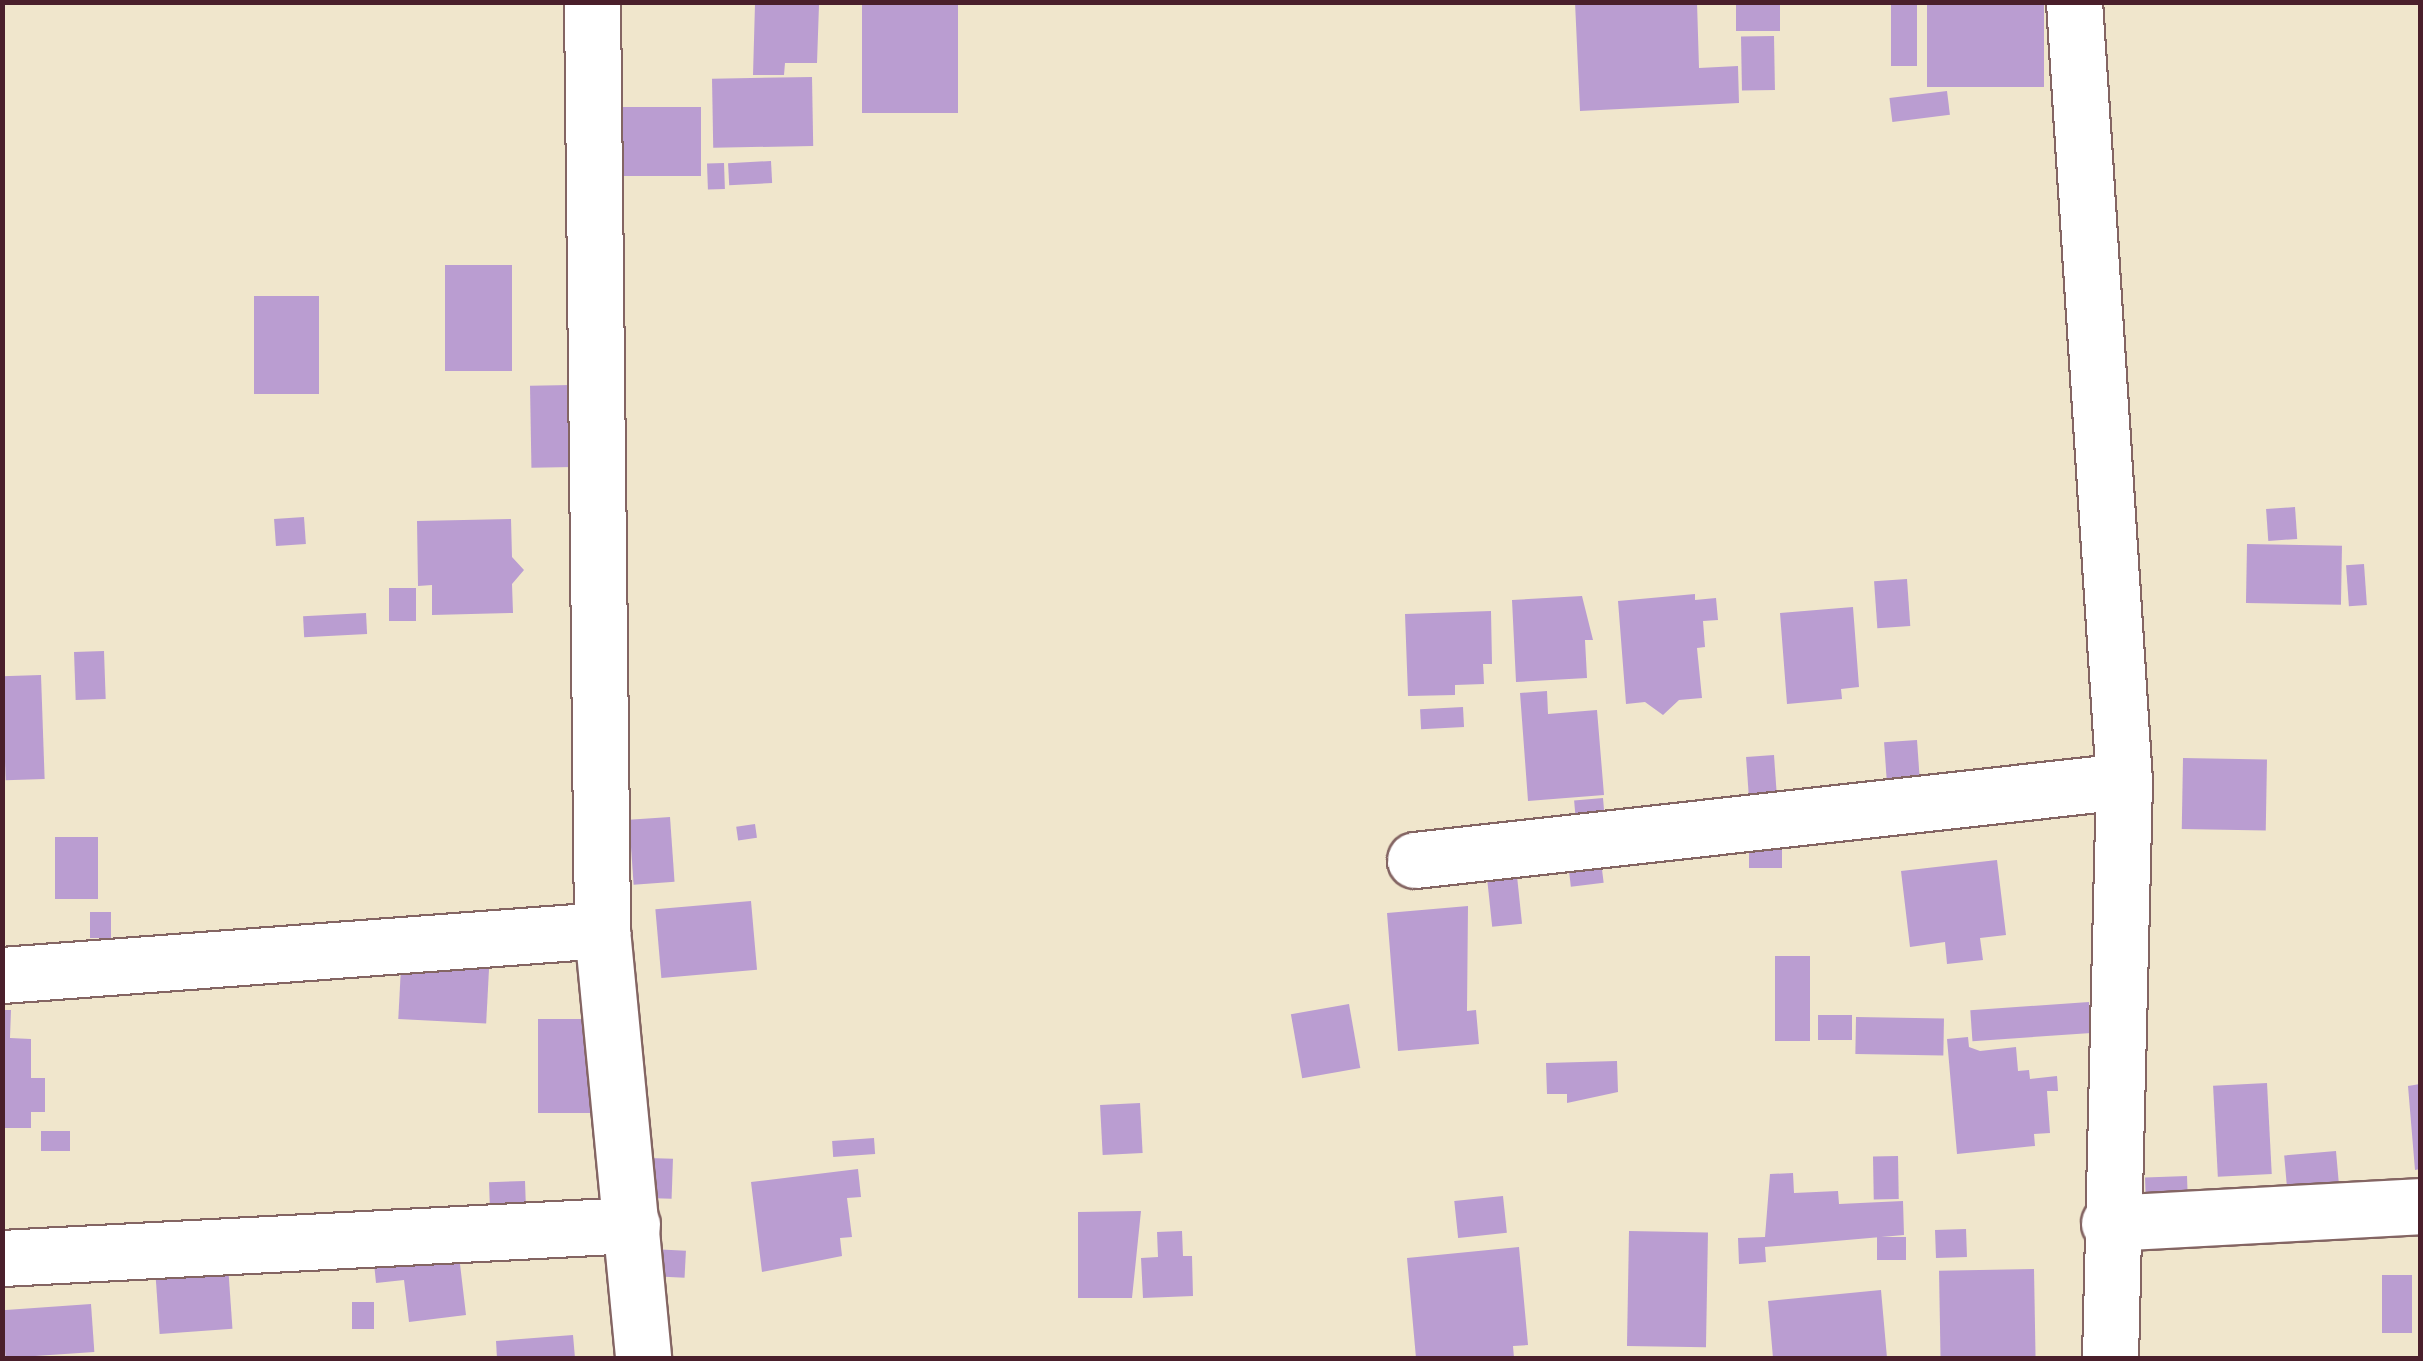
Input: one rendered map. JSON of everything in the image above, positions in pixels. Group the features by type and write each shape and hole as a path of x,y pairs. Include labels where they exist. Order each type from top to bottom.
{"street":[{"path":"592,2 602,930 643,1358"},
{"path":"2074,2 2124,781 2110,1223 2110,1358"},
{"path":"1415,860 2124,781"},
{"path":"2,976 602,930"},
{"path":"2110,1223 2420,1206"},
{"path":"2,1258 632,1225"}],"building":[{"path":"862,2 958,2 958,113 862,113"},
{"path":"1575,2 1697,2 1699,68 1738,66 1739,103 1580,111"},
{"path":"1736,2 1780,2 1780,31 1736,31"},
{"path":"1891,2 1917,2 1917,66 1891,66"},
{"path":"1927,2 2044,2 2044,87 1927,87"},
{"path":"755,4 819,5 817,63 785,63 784,75 753,75"},
{"path":"1774,36 1775,90 1742,91 1741,37"},
{"path":"812,77 813,146 713,148 712,79"},
{"path":"1947,91 1950,115 1892,122 1889,98"},
{"path":"615,107 701,107 701,176 615,176"},
{"path":"771,161 772,183 729,185 728,163"},
{"path":"724,163 725,189 708,190 707,164"},
{"path":"445,265 512,265 512,371 445,371"},
{"path":"254,296 319,296 319,394 254,394"},
{"path":"571,385 572,467 531,468 530,386"},
{"path":"2295,507 2297,539 2268,541 2266,509"},
{"path":"304,517 306,544 276,546 274,519"},
{"path":"511,519 512,557 524,570 512,584 513,613 432,615 432,585 418,586 417,521"},
{"path":"2247,544 2342,546 2341,605 2246,603"},
{"path":"2364,564 2367,605 2349,606 2346,565"},
{"path":"1907,579 1910,626 1877,628 1874,581"},
{"path":"389,588 416,588 416,621 389,621"},
{"path":"1695,594 1695,600 1716,598 1718,620 1703,621 1705,647 1697,648 1702,698 1679,700 1663,715 1645,702 1626,704 1618,601"},
{"path":"1582,596 1593,640 1585,640 1587,678 1516,682 1512,600"},
{"path":"1853,607 1859,687 1841,689 1842,699 1787,704 1780,613"},
{"path":"1491,611 1492,664 1483,664 1484,684 1455,685 1455,695 1408,696 1405,614"},
{"path":"366,613 367,634 304,637 303,616"},
{"path":"104,651 106,699 76,700 74,652"},
{"path":"41,675 45,779 6,780 2,676"},
{"path":"1547,691 1548,714 1597,710 1604,795 1528,801 1520,693"},
{"path":"1463,707 1464,727 1421,729 1420,709"},
{"path":"1917,740 1920,783 1887,785 1884,742"},
{"path":"1774,755 1777,795 1749,797 1746,757"},
{"path":"2183,758 2267,759 2266,830 2182,829"},
{"path":"1603,798 1605,820 1576,822 1574,801"},
{"path":"670,817 675,882 634,885 629,820"},
{"path":"755,824 757,838 738,841 736,827"},
{"path":"1749,826 1782,826 1782,868 1749,868"},
{"path":"55,837 98,837 98,899 55,899"},
{"path":"1599,845 1604,883 1571,887 1566,849"},
{"path":"1997,860 2006,935 1980,938 1983,960 1947,964 1945,942 1910,947 1901,871"},
{"path":"1517,876 1522,924 1492,927 1487,879"},
{"path":"751,901 757,970 661,978 655,909"},
{"path":"1468,906 1467,1011 1476,1010 1479,1044 1398,1051 1387,913"},
{"path":"90,912 111,912 111,938 90,938"},
{"path":"402,948 490,953 486,1024 398,1019"},
{"path":"1775,956 1810,956 1810,1041 1775,1041"},
{"path":"2089,1002 2091,1033 1972,1041 1970,1010"},
{"path":"1349,1004 1360,1068 1302,1078 1291,1014"},
{"path":"2,1010 11,1010 10,1038 31,1039 31,1078 45,1078 45,1112 31,1112 31,1128 2,1128"},
{"path":"1818,1015 1852,1015 1852,1040 1818,1040"},
{"path":"1856,1017 1944,1019 1943,1056 1855,1054"},
{"path":"538,1019 599,1019 599,1113 538,1113"},
{"path":"1968,1037 1969,1047 1980,1051 2016,1047 2018,1071 2029,1070 2030,1079 2057,1076 2058,1091 2047,1091 2050,1133 2034,1134 2035,1146 1957,1154 1947,1039"},
{"path":"1617,1061 1618,1092 1567,1103 1567,1094 1547,1094 1546,1063"},
{"path":"2267,1083 2272,1174 2218,1177 2213,1086"},
{"path":"2420,1084 2420,1169 2415,1170 2408,1086"},
{"path":"1140,1103 1143,1153 1103,1155 1100,1105"},
{"path":"41,1131 70,1131 70,1151 41,1151"},
{"path":"874,1138 875,1154 833,1157 832,1141"},
{"path":"2336,1151 2340,1200 2288,1204 2284,1156"},
{"path":"1873,1156 1898,1156 1899,1199 1874,1199"},
{"path":"648,1158 673,1159 672,1199 647,1198"},
{"path":"858,1169 861,1197 847,1198 852,1237 840,1238 842,1256 762,1272 751,1182"},
{"path":"1793,1173 1794,1193 1838,1191 1839,1204 1903,1201 1904,1235 1765,1247 1766,1262 1739,1264 1738,1238 1765,1237 1770,1174"},
{"path":"2187,1176 2188,1207 2146,1208 2145,1177"},
{"path":"525,1181 526,1209 490,1210 489,1182"},
{"path":"1503,1196 1507,1233 1458,1238 1454,1201"},
{"path":"1141,1211 1132,1298 1078,1298 1078,1212"},
{"path":"1966,1229 1967,1257 1936,1258 1935,1230"},
{"path":"1182,1231 1183,1256 1192,1256 1193,1296 1143,1298 1141,1258 1158,1257 1157,1232"},
{"path":"1629,1231 1708,1232 1706,1347 1627,1346"},
{"path":"1877,1237 1906,1237 1906,1260 1877,1260"},
{"path":"468,1241 470,1263 460,1264 466,1315 409,1322 404,1280 376,1283 373,1253"},
{"path":"1519,1247 1528,1345 1513,1346 1514,1358 1416,1358 1407,1258"},
{"path":"651,1249 686,1251 685,1278 650,1276"},
{"path":"228,1265 232,1329 160,1334 155,1270"},
{"path":"2034,1269 2036,1358 1941,1358 1939,1271"},
{"path":"2382,1275 2412,1275 2412,1333 2382,1333"},
{"path":"1881,1290 1887,1358 1773,1358 1768,1301"},
{"path":"352,1302 374,1302 374,1329 352,1329"},
{"path":"91,1304 94,1352 6,1358 2,1310"},
{"path":"573,1335 575,1358 497,1358 496,1341"}]}
